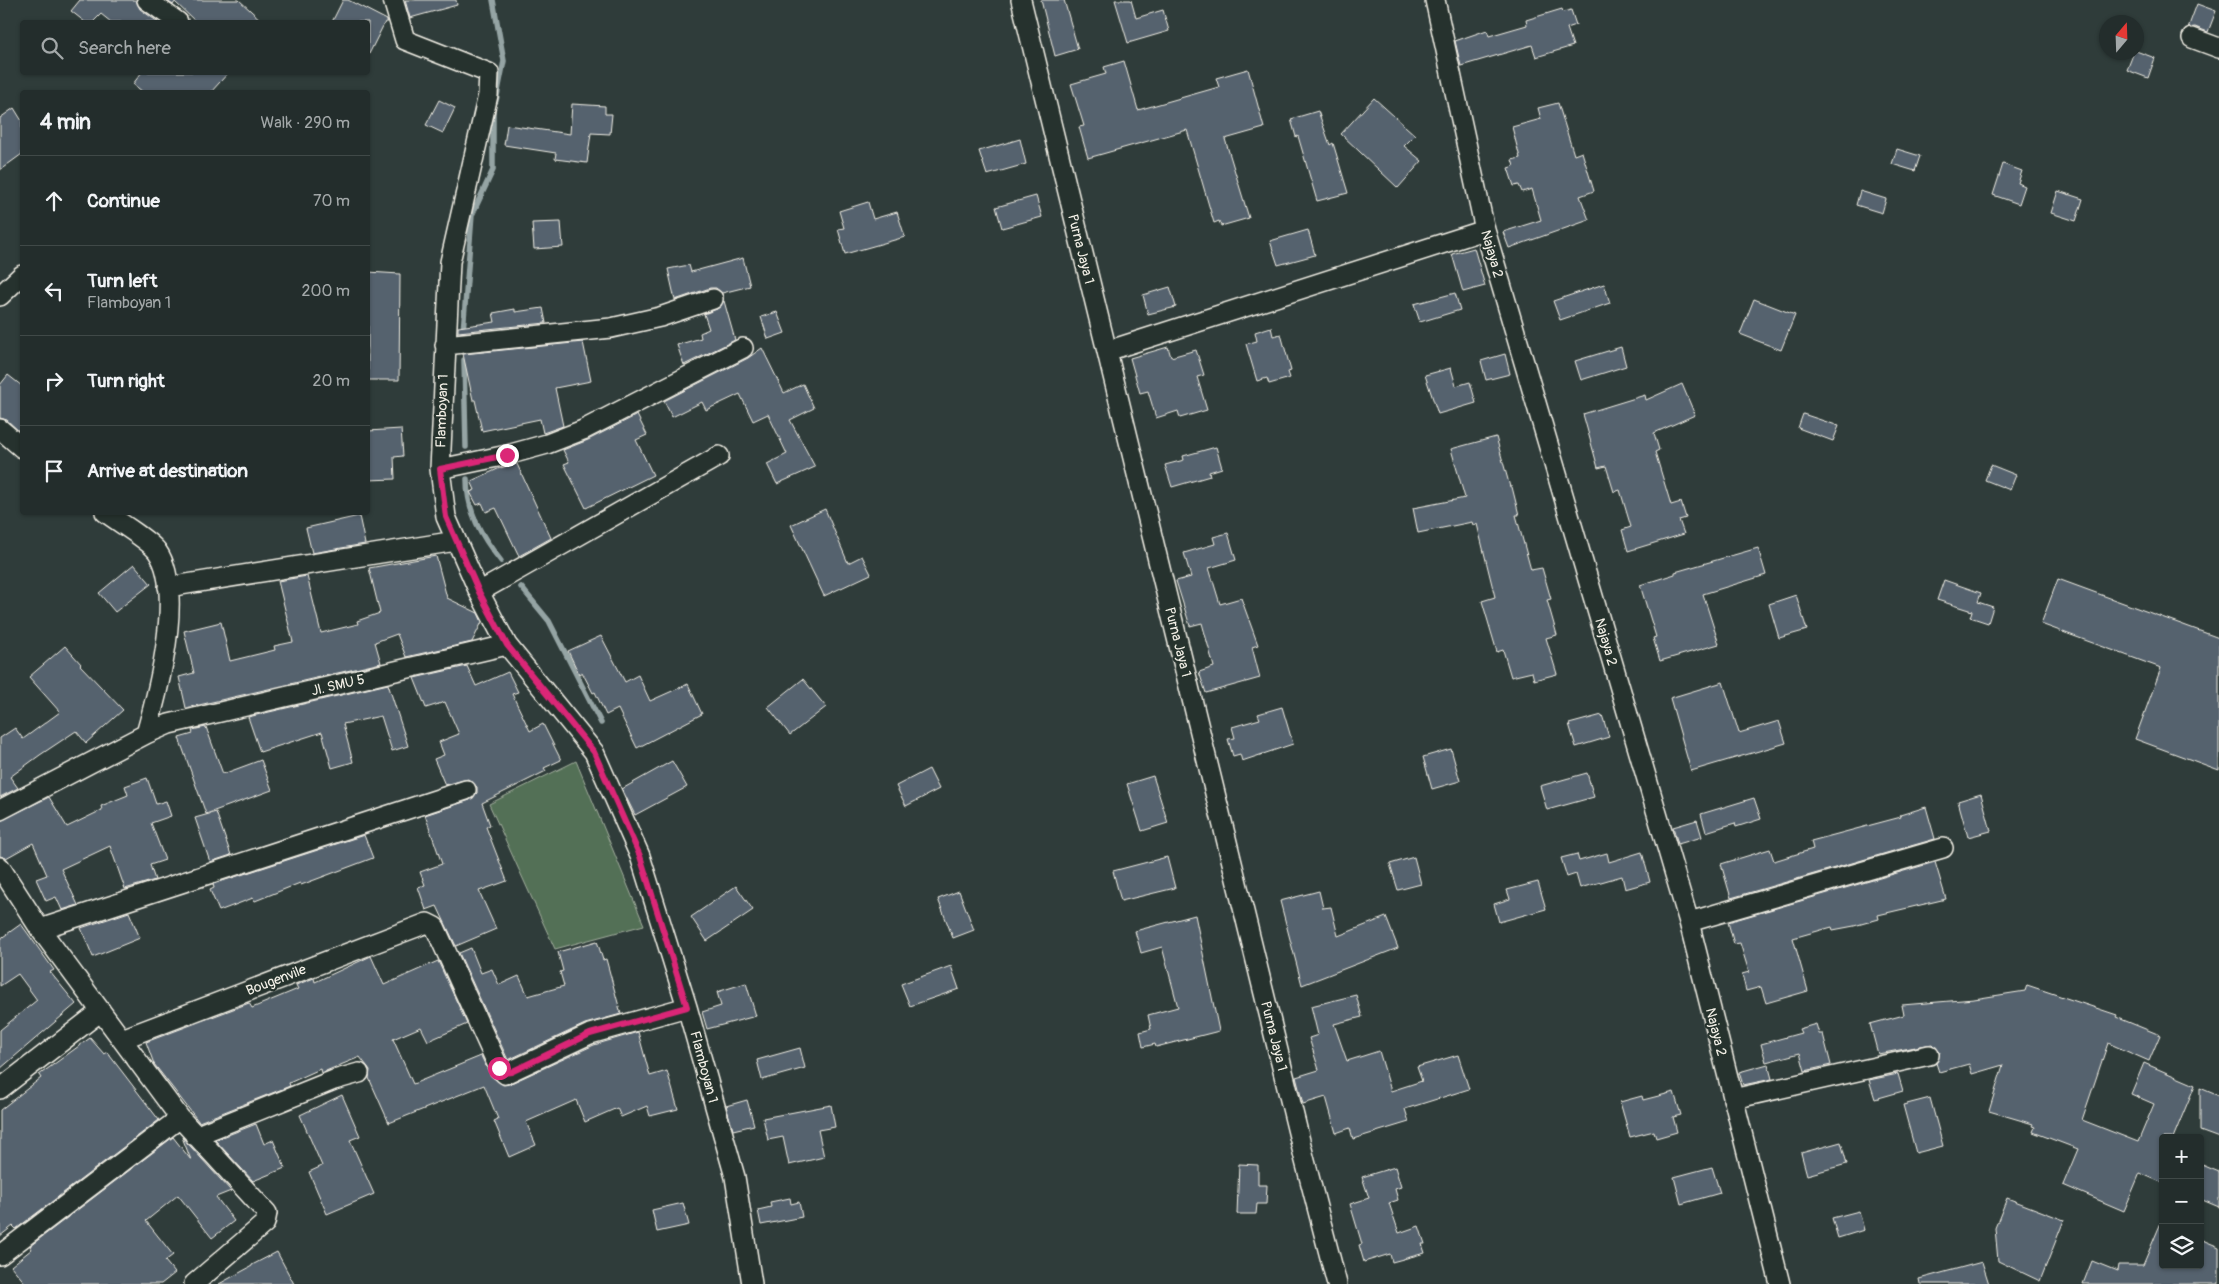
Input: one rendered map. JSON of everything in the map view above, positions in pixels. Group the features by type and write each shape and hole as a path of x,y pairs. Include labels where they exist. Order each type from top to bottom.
{"street":[{"path":"147,0 175,20"},
{"name":"Flamboyan 1","path":"393,0 405,40 489,73 488,95 450,262 440,469 446,517 479,592 507,645 594,752 640,856 687,1007 734,1177 752,1284"},
{"name":"Purna Jaya 1","path":"1022,0 1301,1148 1337,1284"},
{"name":"Najaya 2","path":"1435,0 1485,230 1689,922 1780,1284"},
{"path":"2192,38 2219,48"},
{"path":"1107,351 1485,230"},
{"path":"0,296 20,277"},
{"path":"445,345 611,328 660,317 713,299"},
{"path":"440,469 507,455 547,444 583,430 743,348"},
{"path":"0,429 20,446"},
{"path":"479,592 719,456"},
{"path":"0,810 147,733 160,685 178,586 157,551 109,515"},
{"path":"178,586 456,541"},
{"name":"Jl. SMU 5","path":"147,733 169,724 507,645"},
{"path":"40,929 466,790"},
{"path":"1689,922 1943,848"},
{"path":"1,869 40,929 180,1118 267,1213 268,1218 265,1223 194,1284"},
{"name":"Bougenvile","path":"122,1039 427,923 431,923 499,1068 505,1074 590,1034 687,1007"},
{"path":"0,1089 101,1011"},
{"path":"1733,1099 1929,1055"},
{"path":"195,1136 334,1080 359,1073"},
{"path":"0,1255 180,1118"}],"green space":[{"path":"576,761 644,925 555,949 489,804"}],"building":[{"path":"80,0 136,0 140,9 155,20 108,20 101,14 95,20 82,20 71,11"},
{"path":"166,0 239,0 261,20 194,20 175,2 173,5"},
{"path":"343,0 348,0 388,22 385,22 370,52 370,20 333,20"},
{"path":"405,0 456,0 457,5 410,18"},
{"path":"1041,0 1064,0 1078,49 1055,56"},
{"path":"1115,0 1131,0 1136,18 1163,10 1169,31 1128,43"},
{"path":"2197,4 2216,11 2208,32 2195,27 2188,28"},
{"path":"1562,9 1563,12 1571,10 1576,25 1567,28 1573,46 1536,57 1532,45 1461,66 1455,41 1487,30 1489,36 1527,25 1526,20"},
{"path":"2144,54 2155,58 2148,78 2127,70 2131,60 2144,60"},
{"path":"1124,61 1138,110 1219,87 1216,78 1248,69 1264,128 1225,139 1249,218 1221,226 1219,221 1214,223 1187,130 1088,158 1079,127 1084,126 1071,84 1106,74 1104,67"},
{"path":"140,75 226,75 213,90 140,90 133,84"},
{"path":"1374,98 1415,135 1404,146 1422,161 1398,188 1341,134"},
{"path":"439,100 455,108 443,133 426,125"},
{"path":"1558,103 1574,155 1582,152 1594,191 1580,196 1589,220 1509,248 1503,232 1541,220 1532,189 1522,192 1519,185 1514,186 1508,168 1514,166 1512,160 1520,158 1512,127 1541,119 1538,108"},
{"path":"572,104 605,106 605,114 612,114 610,134 591,133 587,163 555,159 556,153 504,145 507,125 570,134"},
{"path":"14,108 20,118 20,155 0,170 0,118"},
{"path":"1318,111 1330,145 1333,143 1348,193 1317,201 1298,136 1296,137 1291,119"},
{"path":"1020,139 1026,164 987,175 979,151"},
{"path":"1897,149 1920,156 1915,171 1892,164"},
{"path":"2003,164 2022,171 2018,183 2025,186 2019,204 1993,195"},
{"path":"1860,191 1886,199 1882,213 1856,205"},
{"path":"2058,191 2083,199 2076,221 2051,213"},
{"path":"1036,196 1042,217 1002,228 996,207"},
{"path":"868,202 873,219 897,212 905,237 845,254 838,229 844,228 839,211"},
{"path":"561,222 563,247 534,249 532,223"},
{"path":"1308,230 1315,255 1278,265 1270,241"},
{"path":"1474,248 1485,286 1463,292 1452,254"},
{"path":"743,258 750,286 722,293 716,288 710,288 675,300 668,269 689,265 691,272"},
{"path":"370,272 400,274 399,380 370,380"},
{"path":"1604,284 1610,303 1560,320 1553,301"},
{"path":"1170,287 1176,307 1148,314 1143,295"},
{"path":"1455,293 1460,310 1420,322 1414,304"},
{"path":"1754,299 1795,315 1781,350 1740,334"},
{"path":"724,301 735,340 684,365 677,345 701,338 700,333 709,329 704,314 717,309"},
{"path":"543,308 546,323 458,332 458,327 495,322 493,313 515,309 515,312"},
{"path":"777,312 785,333 768,339 761,317"},
{"path":"1271,327 1273,336 1281,334 1291,371 1288,372 1290,378 1269,384 1267,378 1257,381 1246,344 1257,341 1255,332"},
{"path":"583,342 591,381 555,388 563,426 543,433 540,419 482,431 463,354"},
{"path":"1168,347 1171,357 1196,350 1204,375 1197,377 1207,410 1180,418 1178,411 1156,418 1148,391 1140,393 1130,358"},
{"path":"1621,347 1626,366 1581,380 1575,361"},
{"path":"762,348 784,393 803,384 814,408 790,420 815,467 777,484 767,464 787,454 768,414 753,421 740,394 706,410 702,402 672,417 664,401 748,358"},
{"path":"1505,354 1510,374 1486,380 1481,361"},
{"path":"1451,368 1456,386 1470,382 1476,403 1438,414 1425,375"},
{"path":"8,375 20,384 20,432 7,420 0,418 0,385"},
{"path":"1682,384 1695,415 1654,433 1659,450 1655,452 1671,505 1681,502 1686,518 1679,520 1684,534 1628,551 1622,530 1631,527 1620,490 1614,492 1606,466 1598,468 1583,414 1645,395 1646,400"},
{"path":"1803,414 1839,426 1833,441 1798,428"},
{"path":"637,415 647,435 636,440 653,475 586,508 564,464 569,462 563,450 588,440"},
{"path":"401,429 403,456 394,457 395,479 370,480 370,431"},
{"path":"1496,437 1510,487 1512,487 1519,515 1516,515 1531,570 1542,568 1551,599 1547,600 1557,635 1546,638 1557,674 1534,680 1532,672 1511,677 1503,650 1497,652 1482,601 1495,597 1477,524 1473,525 1472,522 1418,533 1413,508 1465,498 1451,449"},
{"path":"1216,447 1222,468 1209,472 1210,476 1172,487 1165,465 1184,460 1183,456"},
{"path":"517,464 551,538 519,556 496,508 486,512 482,503 477,505 470,492 475,490 471,481 500,468"},
{"path":"1991,465 2016,475 2010,490 1985,480"},
{"path":"825,509 848,563 862,556 871,574 824,596 791,525"},
{"path":"359,516 365,544 312,553 306,528"},
{"path":"1228,533 1236,560 1209,568 1220,604 1241,598 1258,645 1252,647 1260,678 1206,693 1199,672 1214,667 1202,623 1190,626 1176,581 1191,577 1184,553 1215,544 1213,537"},
{"path":"1758,548 1766,575 1703,594 1719,644 1660,661 1653,638 1656,637 1640,585 1675,574 1675,572"},
{"path":"436,556 447,598 478,613 482,622 472,642 406,657 397,634 375,642 381,663 186,708 179,677 194,673 184,631 221,622 230,661 275,650 274,646 293,642 278,581 307,576 321,633 358,624 357,621 380,613 369,568"},
{"path":"134,564 151,584 115,612 99,593"},
{"path":"2058,579 2219,638 2219,770 2135,739 2161,668 2041,624"},
{"path":"1944,580 1981,593 1978,602 1993,607 1988,623 1970,617 1972,611 1937,600"},
{"path":"1796,595 1807,630 1779,638 1769,604"},
{"path":"601,636 625,682 638,675 650,701 688,684 702,714 637,748 618,709 606,715 595,692 593,693 582,672 579,674 568,651"},
{"path":"65,646 80,665 123,710 86,743 76,731 40,755 10,777 18,788 0,797 0,738 15,728 23,739 60,712 29,677"},
{"path":"467,666 476,686 508,672 518,692 512,694 530,731 543,724 561,760 544,768 546,771 482,803 490,825 486,827 507,881 479,891 496,929 456,946 437,906 426,910 418,887 425,885 420,872 442,864 425,815 470,800 477,793 477,787 468,779 445,785 434,759 444,755 439,742 459,734 445,702 426,708 414,678"},
{"path":"803,679 826,707 790,735 768,707"},
{"path":"1723,682 1739,733 1779,721 1786,743 1691,771 1670,698"},
{"path":"388,684 408,746 392,751 381,716 343,724 353,762 332,768 322,732 260,752 248,717"},
{"path":"1282,707 1293,744 1242,761 1240,754 1233,756 1228,739 1235,738 1232,727 1260,719 1258,714"},
{"path":"1602,715 1609,737 1576,747 1569,724"},
{"path":"206,727 223,774 261,760 272,790 206,814 179,738 193,734 192,730"},
{"path":"1451,749 1460,781 1432,789 1423,757"},
{"path":"672,761 687,787 635,815 622,789"},
{"path":"929,769 939,789 906,806 896,786"},
{"path":"1587,773 1594,797 1547,810 1540,786"},
{"path":"1153,776 1168,823 1142,831 1127,784"},
{"path":"147,778 156,804 166,801 171,816 151,823 165,860 150,865 155,880 125,889 110,846 61,869 78,905 62,910 56,897 46,901 36,879 47,875 33,843 6,858 0,856 0,821 49,797 67,827 102,810 101,806 128,795 125,786"},
{"path":"1981,794 1991,831 1968,837 1958,801"},
{"path":"1754,798 1761,819 1736,827 1735,823 1706,832 1701,814"},
{"path":"1926,807 1935,839 1731,898 1721,864 1770,849 1774,861 1813,849 1811,841 1901,817 1900,815"},
{"path":"216,812 231,855 210,862 195,818"},
{"path":"1697,820 1702,837 1678,844 1673,827"},
{"path":"364,835 373,858 301,885 300,883 255,901 253,898 219,911 210,890 214,888 213,884"},
{"path":"1642,852 1650,882 1625,889 1622,876 1580,888 1576,874 1567,877 1561,858 1577,854 1579,861 1607,853 1609,862"},
{"path":"1167,857 1175,888 1121,901 1113,871"},
{"path":"1414,857 1421,884 1398,890 1390,864"},
{"path":"1935,862 1946,899 1878,915 1879,919 1854,926 1833,930 1832,927 1793,938 1808,991 1766,1003 1761,987 1746,991 1742,974 1749,972 1740,943 1734,944 1728,922"},
{"path":"1538,882 1546,909 1499,922 1494,904 1510,899 1507,890"},
{"path":"736,886 753,910 707,941 691,917"},
{"path":"959,891 974,930 953,938 938,899"},
{"path":"1319,891 1323,908 1331,907 1338,936 1386,917 1398,948 1302,985 1280,901"},
{"path":"129,912 140,938 93,957 81,928"},
{"path":"1195,915 1219,1031 1156,1047 1155,1044 1143,1047 1140,1032 1151,1029 1148,1015 1178,1007 1162,947 1141,953 1135,931"},
{"path":"21,924 54,970 50,972 76,1004 0,1069 0,1030 37,1000 18,974 0,986 0,939"},
{"path":"597,941 603,960 606,959 621,1014 585,1024 508,1060 459,953 471,948 481,973 492,969 499,985 519,976 528,996 564,986 560,972 563,971 558,952"},
{"path":"371,956 384,985 438,961 467,1024 428,1041 421,1027 393,1039 413,1084 481,1056 491,1076 503,1085 509,1084 594,1045 638,1032 650,1076 667,1071 678,1109 650,1116 647,1106 621,1117 617,1108 585,1122 576,1100 526,1122 536,1145 509,1157 494,1121 498,1119 484,1085 389,1123 369,1078 370,1070 360,1057 321,1073 320,1069 289,1083 290,1086 199,1122 154,1064 146,1042 249,1003 252,1008 298,989 296,985 314,978 315,982"},
{"path":"951,966 959,989 910,1006 901,984"},
{"path":"746,983 756,1016 707,1029 702,1012 721,1006 717,992"},
{"path":"2027,985 2117,1015 2116,1017 2160,1035 2149,1061 2108,1043 2082,1120 2138,1142 2154,1104 2131,1094 2144,1063 2195,1085 2175,1134 2159,1134 2159,1181 2140,1173 2124,1211 2063,1185 2078,1149 2033,1132 2035,1127 2032,1126 2033,1124 1989,1111 2003,1065 1972,1074 1969,1064 1939,1072 1936,1063 1940,1052 1932,1044 1878,1054 1870,1024 1904,1015 1902,1005 1974,999 2025,991"},
{"path":"1356,995 1362,1017 1334,1024 1347,1061 1379,1051 1391,1091 1422,1081 1417,1067 1458,1055 1469,1089 1405,1109 1409,1122 1353,1139 1350,1128 1336,1133 1326,1097 1303,1104 1296,1077 1319,1070 1309,1038 1318,1035 1311,1006"},
{"path":"1816,1024 1819,1034 1823,1034 1831,1065 1805,1071 1800,1053 1766,1062 1761,1044 1801,1033 1799,1029"},
{"path":"90,1038 104,1054 107,1052 159,1120 16,1229 13,1226 0,1236 0,1110 41,1078 39,1075"},
{"path":"800,1048 805,1068 762,1080 757,1060"},
{"path":"1768,1064 1772,1079 1743,1085 1739,1072"},
{"path":"1898,1074 1903,1091 1875,1099 1869,1080"},
{"path":"2200,1088 2219,1096 2219,1138 2200,1131"},
{"path":"1674,1092 1681,1115 1673,1117 1677,1132 1656,1138 1654,1131 1630,1137 1620,1102 1642,1096 1643,1100"},
{"path":"342,1095 360,1136 350,1140 374,1194 327,1214 309,1172 322,1166 300,1115"},
{"path":"1930,1098 1943,1146 1916,1153 1903,1105"},
{"path":"747,1100 754,1125 733,1130 726,1106"},
{"path":"831,1105 835,1127 818,1130 824,1157 789,1165 783,1137 768,1140 763,1118"},
{"path":"256,1124 264,1144 273,1140 285,1168 253,1181 215,1140"},
{"path":"173,1137 191,1160 182,1137 231,1191 216,1197 234,1221 212,1238 178,1195 146,1221 173,1255 165,1261 175,1273 161,1284 26,1284 11,1266 32,1249 30,1246"},
{"path":"1841,1142 1847,1164 1807,1175 1801,1153"},
{"path":"1239,1164 1258,1165 1258,1185 1267,1185 1266,1204 1257,1204 1256,1214 1237,1214"},
{"path":"2204,1166 2219,1172 2219,1207 2204,1201"},
{"path":"1395,1167 1401,1187 1395,1189 1398,1200 1389,1203 1399,1233 1419,1226 1425,1244 1422,1244 1425,1253 1392,1262 1390,1254 1364,1262 1359,1245 1362,1244 1350,1204 1369,1198 1362,1177"},
{"path":"1712,1167 1720,1193 1681,1204 1674,1177"},
{"path":"790,1198 791,1204 799,1202 802,1217 761,1225 758,1210 771,1207 770,1202"},
{"path":"2007,1198 2064,1220 2040,1281 1998,1261 1995,1228"},
{"path":"683,1203 689,1225 657,1232 652,1210"},
{"path":"1859,1211 1864,1230 1838,1238 1832,1218"},
{"path":"2159,1227 2159,1269 2204,1269 2204,1241 2219,1247 2219,1284 2083,1284 2092,1261 2117,1271 2118,1265 2143,1265"},
{"path":"277,1252 294,1284 219,1284 252,1265"},
{"path":"1982,1262 1989,1284 1920,1284 1919,1279"}],"waterway":[{"path":"493,0 504,61 496,101"},
{"path":"463,332 472,215 493,170 493,112"},
{"path":"464,360 466,447"},
{"path":"467,479 472,513 481,533 501,561"},
{"path":"521,587 549,621 601,723"}],"route":[{"path":"499,1068 505,1074 590,1034 687,1007 640,856 594,752 507,645 479,592 446,517 440,469 507,455"}]}
